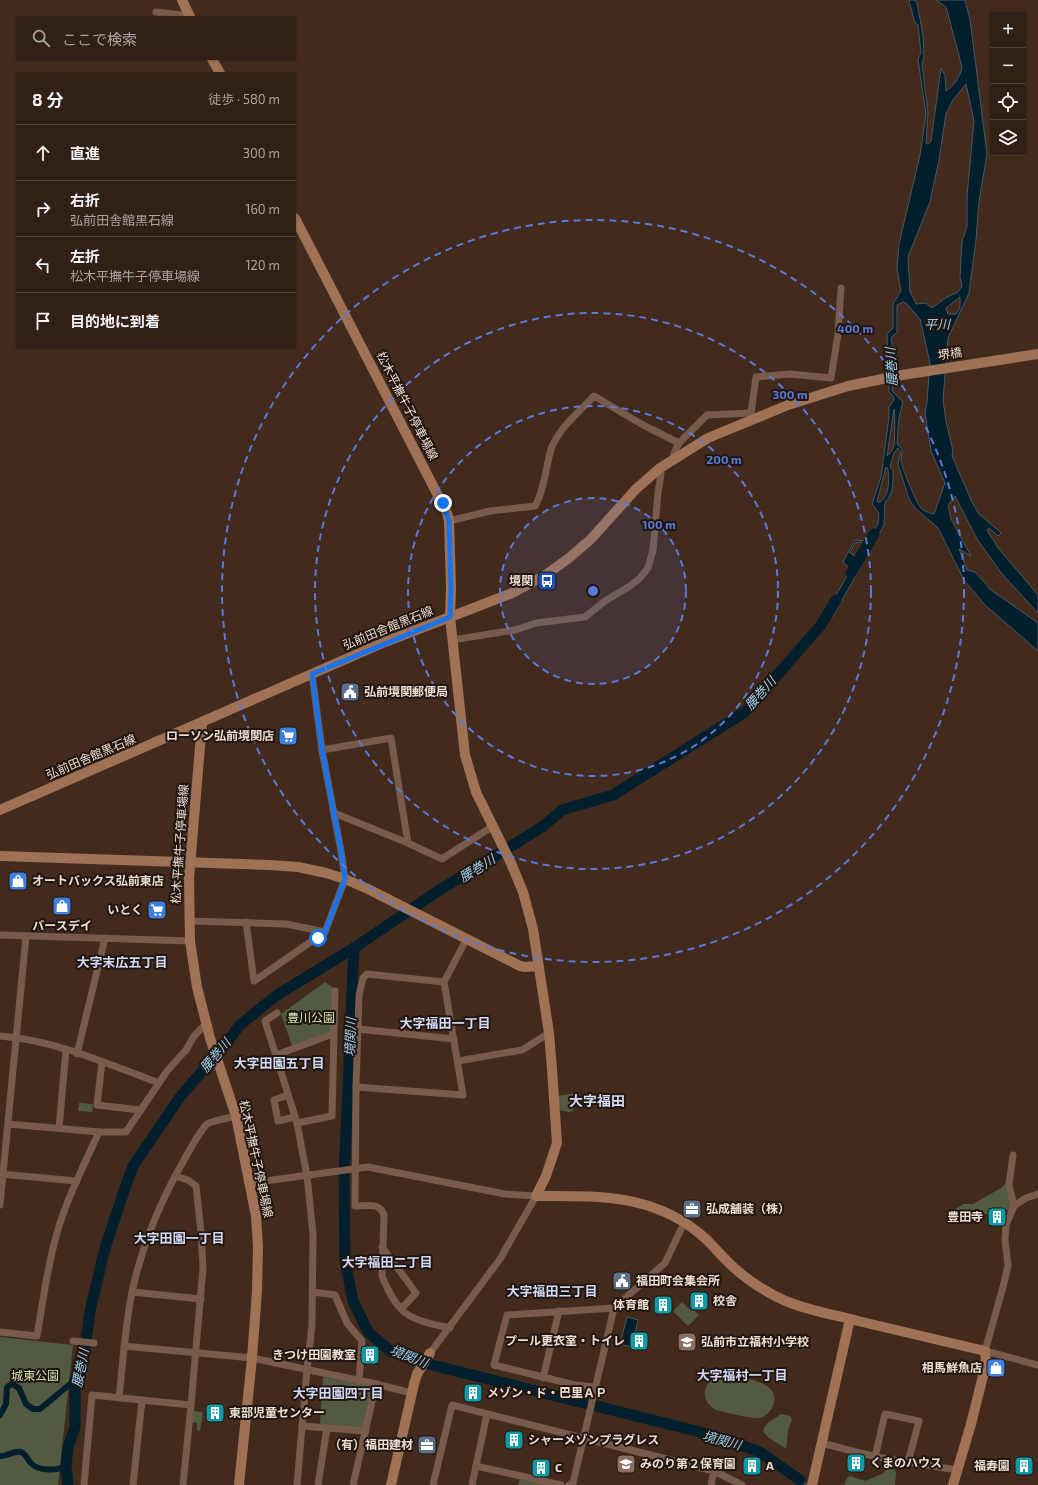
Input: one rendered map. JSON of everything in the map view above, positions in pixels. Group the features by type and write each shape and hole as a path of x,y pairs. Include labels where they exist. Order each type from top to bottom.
{"main road":[{"path":"182,0 190,16"},
{"path":"213,60 219,72"},
{"name":"松木平撫牛子停車場線","path":"296,220 443,503 449,521 451,588 450,617 468,769 476,792 511,863 523,892 533,929 548,1033 557,1143 546,1176 536,1196"},
{"name":"堺橋","path":"866,382 1038,354"},
{"name":"弘前田舎館黒石線","path":"0,810 312,674 510,594 544,576 569,558 591,539 636,489 674,458 708,438 751,416 866,382"},
{"name":"松木平撫牛子停車場線","path":"202,723 190,862 190,941 197,987 206,1024 236,1116 256,1216 258,1247 257,1291 252,1358 239,1485"},
{"path":"0,856 298,867 345,879 394,902 466,940 520,966 538,966"},
{"path":"536,1196 610,1197 653,1207 684,1223 707,1240 736,1269 755,1285 773,1295 803,1307 985,1351 986,1364 971,1424 953,1485"},
{"path":"812,1482 850,1319"},
{"path":"391,1485 417,1374 430,1353"}],"street":[{"path":"156,12 190,16"},
{"path":"674,458 674,453 679,443 707,416 751,416 756,377 790,374 831,378 838,334 841,288"},
{"path":"449,521 490,511 535,506 542,486 551,450 557,436 594,396 643,425 679,443"},
{"path":"452,640 514,630 536,623 585,617 605,601 640,578 648,568 653,550 661,474 660,468"},
{"path":"246,922 254,981 325,932 345,879 322,750 312,674"},
{"path":"322,750 391,738 408,843"},
{"path":"334,813 408,843 442,859 493,826"},
{"path":"189,921 286,924 325,932"},
{"path":"0,935 190,941"},
{"path":"0,1205 15,1037 26,936"},
{"path":"77,1054 105,938"},
{"path":"356,1087 463,1095 444,982 466,940"},
{"path":"444,982 367,974 362,978 360,984 358,1030 354,1168 355,1206 379,1207 384,1215 382,1276 394,1300 409,1316 450,1328"},
{"path":"288,1095 274,1100 278,1121 332,1116 335,991"},
{"path":"276,1013 265,1021 296,1120 306,1176 313,1234 312,1325 297,1485"},
{"path":"8,1124 100,1132 126,1132 167,1071 186,1050 194,1036 206,1024"},
{"path":"358,1030 454,1039"},
{"path":"458,1061 522,1050 548,1033"},
{"path":"276,1055 333,1034"},
{"path":"0,1036 15,1037 66,1050 159,1082"},
{"path":"59,1128 66,1050"},
{"path":"102,1062 97,1105 140,1110"},
{"path":"120,1398 124,1346 132,1292 142,1256 154,1223 175,1176 193,1144 207,1124 236,1116"},
{"path":"0,1332 37,1336 47,1272 57,1233 77,1180 100,1132"},
{"path":"1013,1155 1010,1185 1014,1206"},
{"path":"250,1183 368,1167 505,1194 536,1196 500,1259 430,1353"},
{"path":"2,1174 77,1180"},
{"path":"175,1176 188,1180 196,1186 203,1268 192,1404 183,1485"},
{"path":"1038,1194 1026,1198 1014,1206 1006,1225 1008,1266 985,1351 1038,1365"},
{"path":"569,1485 574,1483 589,1411 614,1308 666,1262 684,1223"},
{"path":"382,1247 416,1293 402,1308"},
{"path":"132,1292 201,1299"},
{"path":"313,1292 335,1295 347,1323 362,1341 360,1381"},
{"path":"595,1387 575,1385 494,1365 507,1315 614,1308"},
{"path":"543,1378 559,1311"},
{"path":"73,1341 94,1343"},
{"path":"124,1346 252,1358 376,1384 412,1394"},
{"path":"354,1485 376,1384"},
{"path":"84,1485 92,1395 192,1404"},
{"path":"133,1485 142,1400"},
{"path":"434,1485 452,1405 714,1471 742,1485"},
{"path":"472,1485 487,1414"},
{"path":"875,1457 885,1414 919,1421 908,1462"},
{"path":"302,1426 366,1431"},
{"path":"318,1485 327,1428"},
{"path":"821,1443 875,1457 957,1470"},
{"path":"476,1466 561,1485"},
{"path":"711,1485 714,1471"}],"green space":[{"name":"豊川公園","path":"325,982 333,988 331,1032 292,1046 281,1014"},
{"path":"575,1093 575,1105 573,1111 569,1112 558,1110 558,1096"},
{"path":"79,1103 93,1104 92,1112 78,1111"},
{"path":"1008,1181 1012,1206 1008,1212 1006,1209 996,1208 995,1214 989,1213 989,1215 977,1212 959,1219 955,1209 964,1204 973,1204 1001,1188"},
{"path":"682,1302 691,1311 693,1309 699,1315 688,1326 673,1311"},
{"name":"城東公園","path":"0,1337 73,1345 58,1485 0,1485"},
{"path":"724,1374 758,1382 772,1391 774,1397 773,1406 767,1414 763,1417 755,1418 716,1410 710,1406 706,1401 705,1389 712,1379"},
{"path":"323,1377 371,1386 373,1389 365,1427 362,1429 320,1424"},
{"path":"192,1411 203,1412 200,1431 197,1430 197,1423 192,1422"},
{"path":"781,1414 790,1416 792,1419 788,1431 786,1449 770,1439 763,1431 768,1423"},
{"path":"888,1468 893,1468 896,1472 895,1485 844,1485 847,1478 850,1476 865,1481 882,1474"},
{"path":"520,1479 546,1485 518,1485"}],"water":[{"name":"平川","path":"915,0 917,3 923,35 924,57 922,64 928,113 926,143 928,144 931,141 941,68 945,75 946,91 957,80 962,67 946,7 936,0 965,0 970,19 987,154 979,201 976,240 969,293 948,338 943,400 953,451 952,456 972,502 979,514 1001,533 998,536 989,528 987,530 999,549 1038,595 1038,613 1002,574 977,539 955,496 948,506 951,519 971,556 959,549 967,570 975,572 991,590 1038,623 1038,651 984,604 964,580 938,528 915,508 909,499 898,464 901,452 898,448 894,453 890,467 893,470 893,483 890,495 885,502 884,525 832,618 825,607 832,602 851,569 843,562 855,540 867,541 878,524 879,513 872,504 881,477 889,407 894,400 893,396 889,392 887,334 893,328 893,304 901,291 897,269 899,244 920,155 926,114 918,59 921,53 918,25 915,23 909,1","holes":["966,84 974,121 967,196 967,227 962,241 960,277 962,286 958,292 945,298 932,308 926,303 916,304 910,291 908,257 930,202 939,160 946,114 953,100","960,297 960,308 956,314 948,314 946,308","903,302 906,303 920,319 930,363 925,413 931,451 945,483 934,514 923,510 918,504 903,469 901,460 902,450 897,444 899,417 903,402 892,391 895,363 891,338 897,332 897,305","894,409 894,445 887,456","886,467 888,469 889,478 888,488 883,500 879,503 877,501","855,543 866,543 867,548 861,560 856,561 854,555 850,553"]},
{"path":"627,1317 638,1320 632,1347 620,1344"}],"waterway":[{"name":"腰巻川","path":"851,573 874,534"},
{"name":"腰巻川","path":"68,1485 66,1466 68,1447 75,1427 75,1380 82,1369 90,1311 105,1248 127,1182 133,1166 180,1097 225,1045 240,1025 277,995 354,948 438,891 542,827 562,810 613,795 745,712 821,625 836,600"},
{"name":"境関川","path":"354,948 344,1178 345,1260 353,1301 368,1332 390,1351 420,1362 700,1432 758,1451 800,1480"},
{"path":"0,1415 6,1404 7,1387 12,1384 19,1388 26,1404 33,1409 40,1409 75,1380"},
{"path":"0,1456 21,1452 25,1454 30,1463 39,1468 53,1469 66,1466"},
{"name":"境関川","path":"800,1480 806,1485"}],"place":[{"name":"境関","path":"547,581"},
{"name":"弘前境関郵便局","path":"350,692"},
{"name":"ローソン弘前境関店","path":"288,736"},
{"name":"オートバックス弘前東店","path":"18,881"},
{"name":"バースデイ","path":"62,906"},
{"name":"いとく","path":"157,910"},
{"name":"弘成舗装（株）","path":"692,1209"},
{"name":"豊田寺","path":"997,1217"},
{"name":"福田町会集会所","path":"622,1281"},
{"name":"校舎","path":"699,1301"},
{"name":"体育館","path":"663,1305"},
{"name":"プール更衣室・トイレ","path":"639,1341"},
{"name":"弘前市立福村小学校","path":"687,1342"},
{"name":"きつけ田園教室","path":"370,1355"},
{"name":"相馬鮮魚店","path":"996,1368"},
{"name":"メゾン・ド・巴里ＡＰ","path":"473,1393"},
{"name":"東部児童センター","path":"215,1413"},
{"name":"シャーメゾンプラグレス","path":"514,1440"},
{"name":"（有）福田建材","path":"427,1445"},
{"name":"くまのハウス","path":"856,1463"},
{"name":"みのり第２保育園","path":"626,1464"},
{"name":"A","path":"752,1466"},
{"name":"福寿園","path":"1024,1466"},
{"name":"C","path":"541,1468"}],"district":[{"name":"大字末広五丁目","path":"122,962"},
{"name":"大字福田一丁目","path":"445,1023"},
{"name":"大字田園五丁目","path":"279,1063"},
{"name":"大字福田","path":"597,1101"},
{"name":"大字田園一丁目","path":"179,1238"},
{"name":"大字福田二丁目","path":"387,1262"},
{"name":"大字福田三丁目","path":"552,1291"},
{"name":"大字福村一丁目","path":"742,1375"},
{"name":"大字田園四丁目","path":"338,1393"}],"route":[{"path":"318,938 325,932 345,879 322,750 312,674 385,642 450,617 451,588 449,521 443,503"}]}
